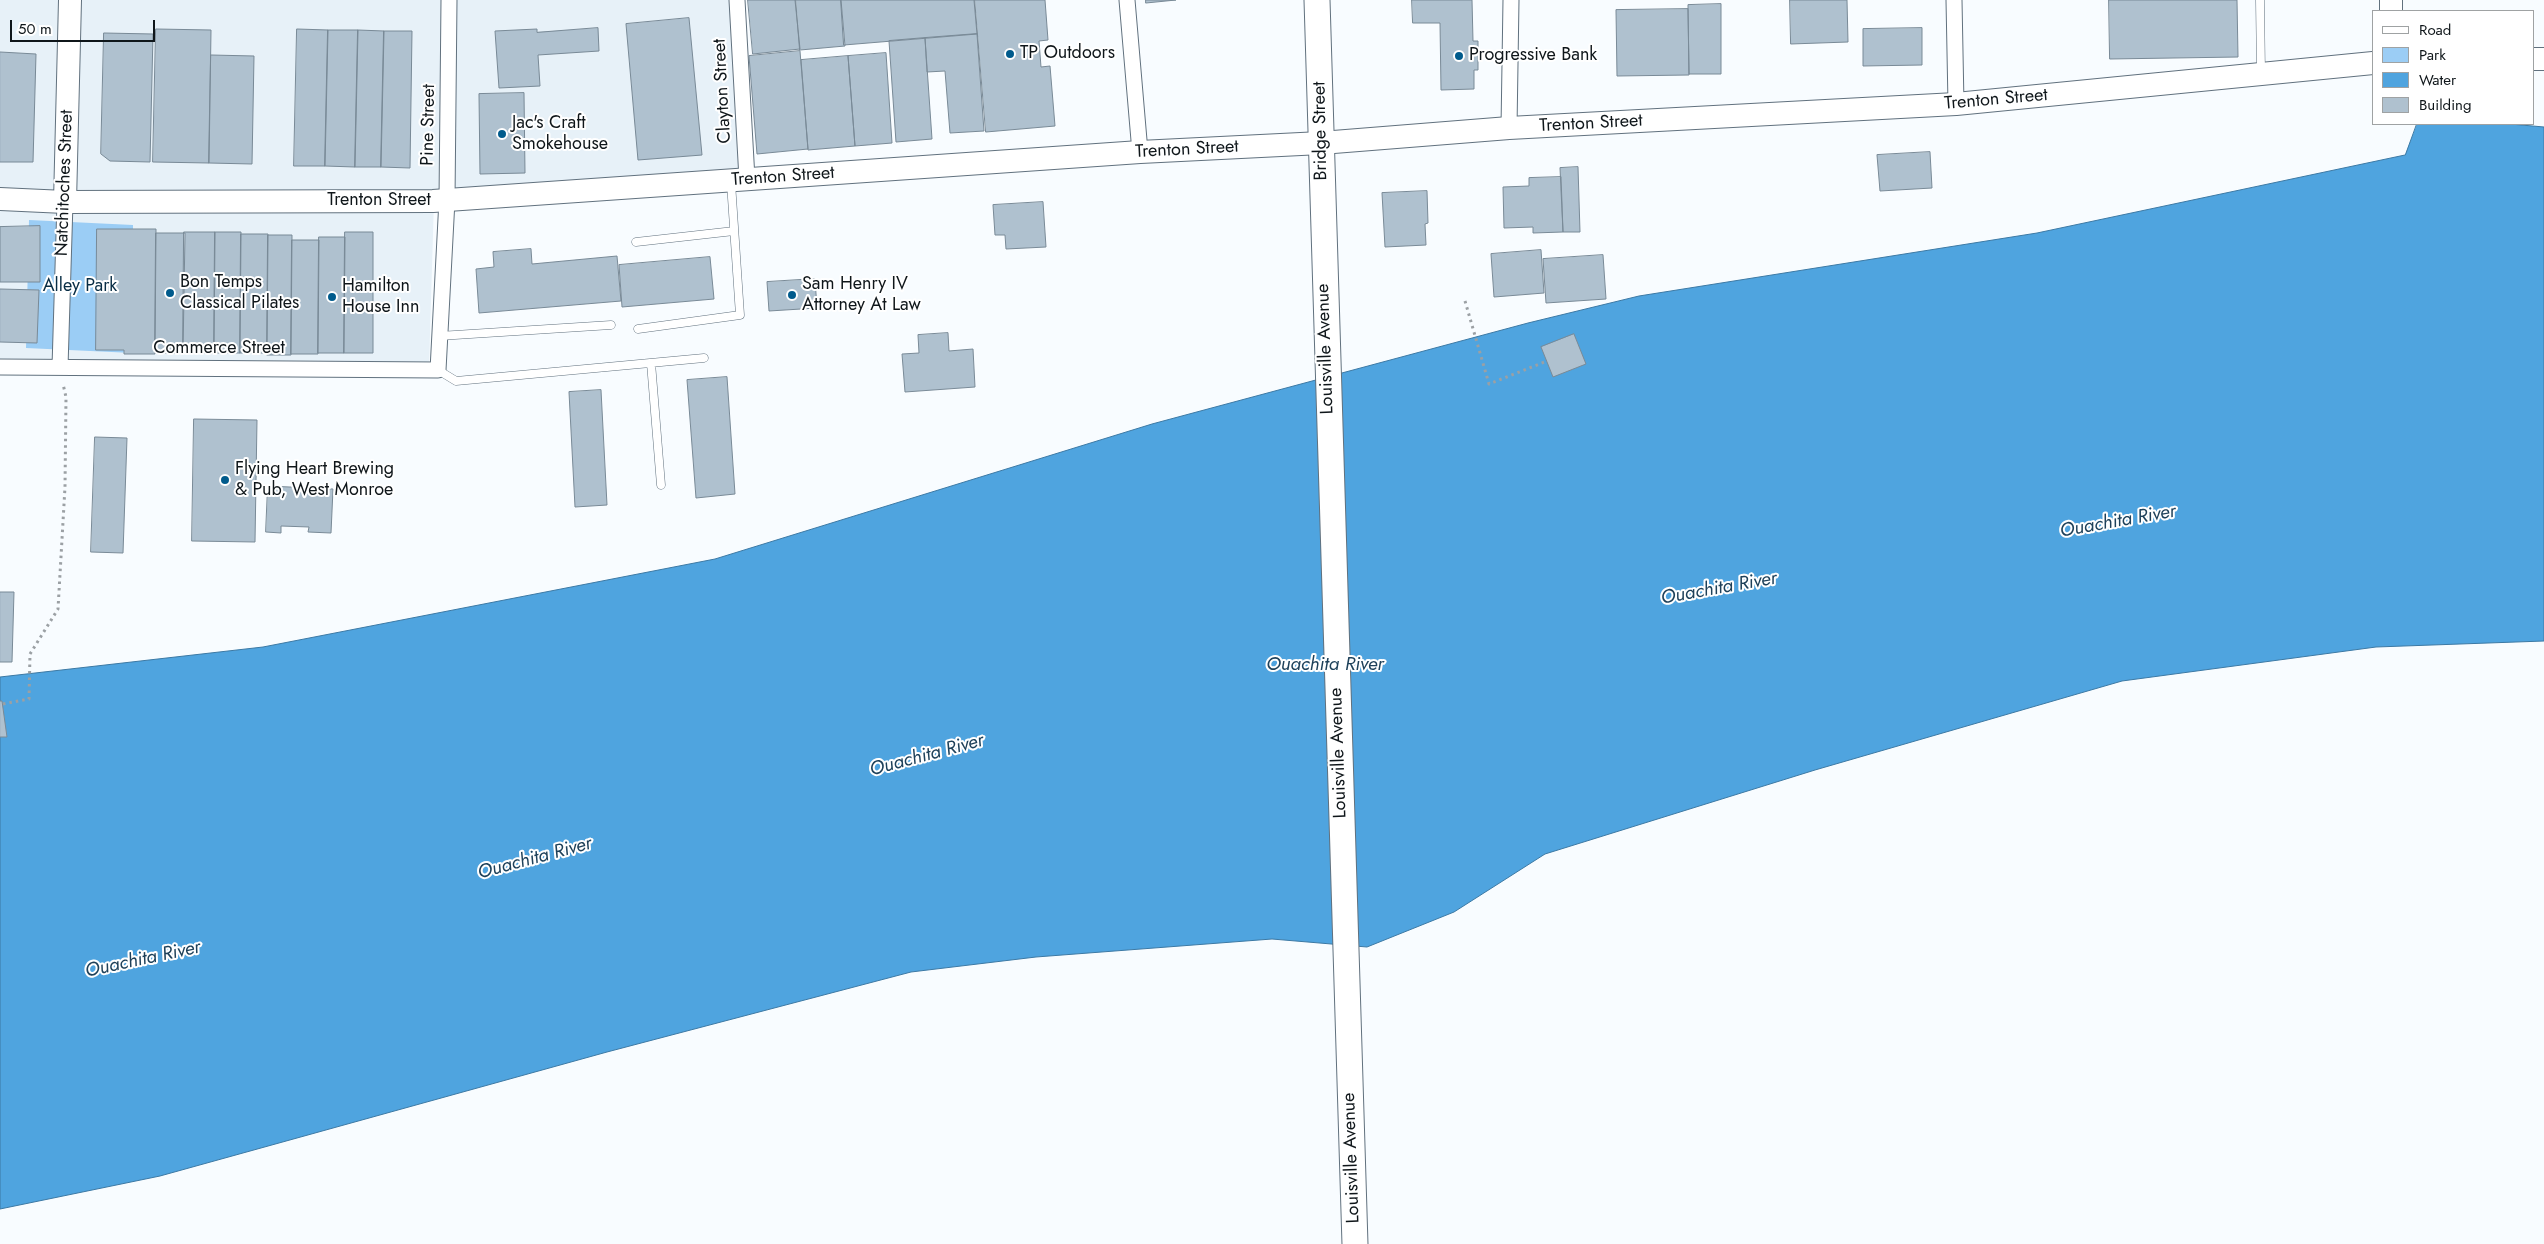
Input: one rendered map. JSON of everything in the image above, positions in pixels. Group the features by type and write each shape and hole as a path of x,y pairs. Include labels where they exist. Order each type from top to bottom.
{"main road":[{"name":"Bridge Street","path":"1317,0 1323,263"},
{"name":"Louisville Avenue","path":"1323,263 1355,1244"}],"street":[{"name":"Natchitoches Street","path":"60,367 70,0"},
{"name":"Pine Street","path":"438,370 447,200 449,0"},
{"name":"Clayton Street","path":"737,0 739,180"},
{"path":"1127,0 1140,152"},
{"path":"1510,0 1510,128"},
{"path":"1954,0 1956,104"},
{"name":"Trenton Street","path":"0,199 64,202 447,200 1140,152 1321,144 1510,128 1956,104 2372,63"},
{"name":"Commerce Street","path":"0,367 438,370"}],"lane":[{"path":"2260,0 2261,75"},
{"path":"638,329 740,315 734,231 739,180"},
{"path":"636,242 734,231"},
{"path":"439,336 612,325"},
{"path":"438,370 456,381 704,358"},
{"path":"651,363 661,485"}],"path":[{"path":"1465,301 1489,384 1547,362"},
{"path":"3,704 29,699 30,654 58,609 65,487 66,406 60,367"}],"shaded area":[{"path":"0,0 737,0 747,179 434,201 429,367 0,366"}],"green space":[{"name":"Alley Park","path":"29,220 133,225 133,353 26,348"}],"water":[{"name":"Ouachita River","path":"2417,125 2521,125 2544,127 2544,641 2376,647 2122,681 1815,770 1545,854 1454,912 1367,947 1272,939 1036,957 911,972 607,1052 160,1176 0,1209 0,677 263,647 715,559 1152,424 1528,323 1639,296 2037,233 2405,155"}],"building":[{"path":"748,0 795,0 800,49 753,54"},
{"path":"796,0 841,0 845,46 800,50"},
{"path":"841,0 974,0 977,34 844,45"},
{"name":"TP Outdoors","path":"975,0 1045,0 1048,40 1039,41 1041,67 1050,66 1055,126 986,132"},
{"path":"1146,0 1176,0 1146,3"},
{"name":"Progressive Bank","path":"1412,0 1472,0 1473,41 1478,41 1478,70 1474,70 1474,89 1441,90 1440,23 1413,23"},
{"path":"1790,0 1847,0 1848,42 1791,44"},
{"path":"2109,0 2237,0 2238,57 2110,59"},
{"path":"1721,4 1721,74 1689,74 1688,5"},
{"path":"1688,9 1689,75 1617,76 1616,10"},
{"path":"689,18 702,155 638,160 626,24"},
{"path":"598,28 599,51 538,55 540,86 499,88 495,31 537,29 537,32"},
{"path":"1922,28 1922,65 1863,66 1863,29"},
{"path":"156,29 211,30 209,163 153,162"},
{"path":"297,29 328,30 325,166 294,166"},
{"path":"328,30 358,30 355,167 325,166"},
{"path":"358,30 384,31 381,167 355,167"},
{"path":"384,31 412,31 410,168 381,167"},
{"path":"104,33 153,34 150,162 110,161 101,154"},
{"path":"977,34 984,131 950,133 945,71 927,72 925,38"},
{"path":"925,38 932,139 896,142 889,41"},
{"path":"800,51 808,149 757,154 749,56"},
{"path":"0,52 36,54 33,162 0,162"},
{"path":"886,53 892,143 855,146 848,56"},
{"path":"211,55 254,56 252,164 209,163"},
{"path":"848,56 855,146 808,150 801,60"},
{"name":"Jac's Craft Smokehouse","path":"524,93 525,173 480,174 479,94"},
{"path":"1930,152 1932,188 1880,191 1877,155"},
{"path":"1578,167 1580,232 1563,232 1560,168"},
{"path":"1561,177 1563,232 1533,233 1533,227 1504,228 1503,187 1529,186 1529,178"},
{"path":"1427,191 1428,223 1425,224 1426,245 1385,247 1382,193"},
{"path":"1043,202 1046,247 1006,249 1005,235 995,235 993,205"},
{"path":"40,226 40,282 0,282 0,227"},
{"path":"97,229 156,229 155,354 124,354 124,350 96,350"},
{"path":"184,232 215,232 214,353 183,353"},
{"path":"215,232 241,232 240,353 214,353"},
{"path":"345,232 373,232 373,353 344,353"},
{"name":"Bon Temps Classical Pilates","path":"156,233 185,233 183,353 155,353"},
{"path":"241,234 268,234 267,353 240,353"},
{"path":"268,235 292,235 291,355 267,355"},
{"name":"Hamilton House Inn","path":"319,237 345,237 344,353 318,353"},
{"path":"292,240 319,240 318,354 291,354"},
{"path":"531,249 532,264 617,256 621,301 479,313 476,269 494,267 493,252"},
{"path":"1541,250 1544,293 1494,297 1491,254"},
{"path":"1603,255 1606,299 1546,303 1543,259"},
{"path":"710,257 714,299 622,307 619,265"},
{"name":"Sam Henry IV Attorney At Law","path":"815,279 817,308 769,311 767,282"},
{"path":"0,289 39,290 37,343 0,342"},
{"path":"948,333 949,351 973,349 975,387 905,392 902,354 919,353 918,335"},
{"path":"1574,334 1586,364 1553,377 1541,347"},
{"path":"727,377 735,494 696,498 687,380"},
{"path":"601,390 607,505 575,507 569,392"},
{"name":"Flying Heart Brewing & Pub, West Monroe","path":"194,419 257,420 255,542 192,541"},
{"path":"95,437 127,438 123,553 91,552"},
{"path":"268,486 333,489 331,533 308,532 309,527 281,526 281,533 266,532"},
{"path":"0,592 14,592 12,662 0,662"},
{"path":"0,701 2,701 7,737 0,737"}],"place":[{"name":"TP Outdoors","path":"1010,54"},
{"name":"Progressive Bank","path":"1459,56"},
{"name":"Jac's Craft Smokehouse","path":"502,134"},
{"name":"Bon Temps Classical Pilates","path":"170,293"},
{"name":"Sam Henry IV Attorney At Law","path":"792,295"},
{"name":"Hamilton House Inn","path":"332,297"},
{"name":"Flying Heart Brewing & Pub, West Monroe","path":"225,480"}]}
